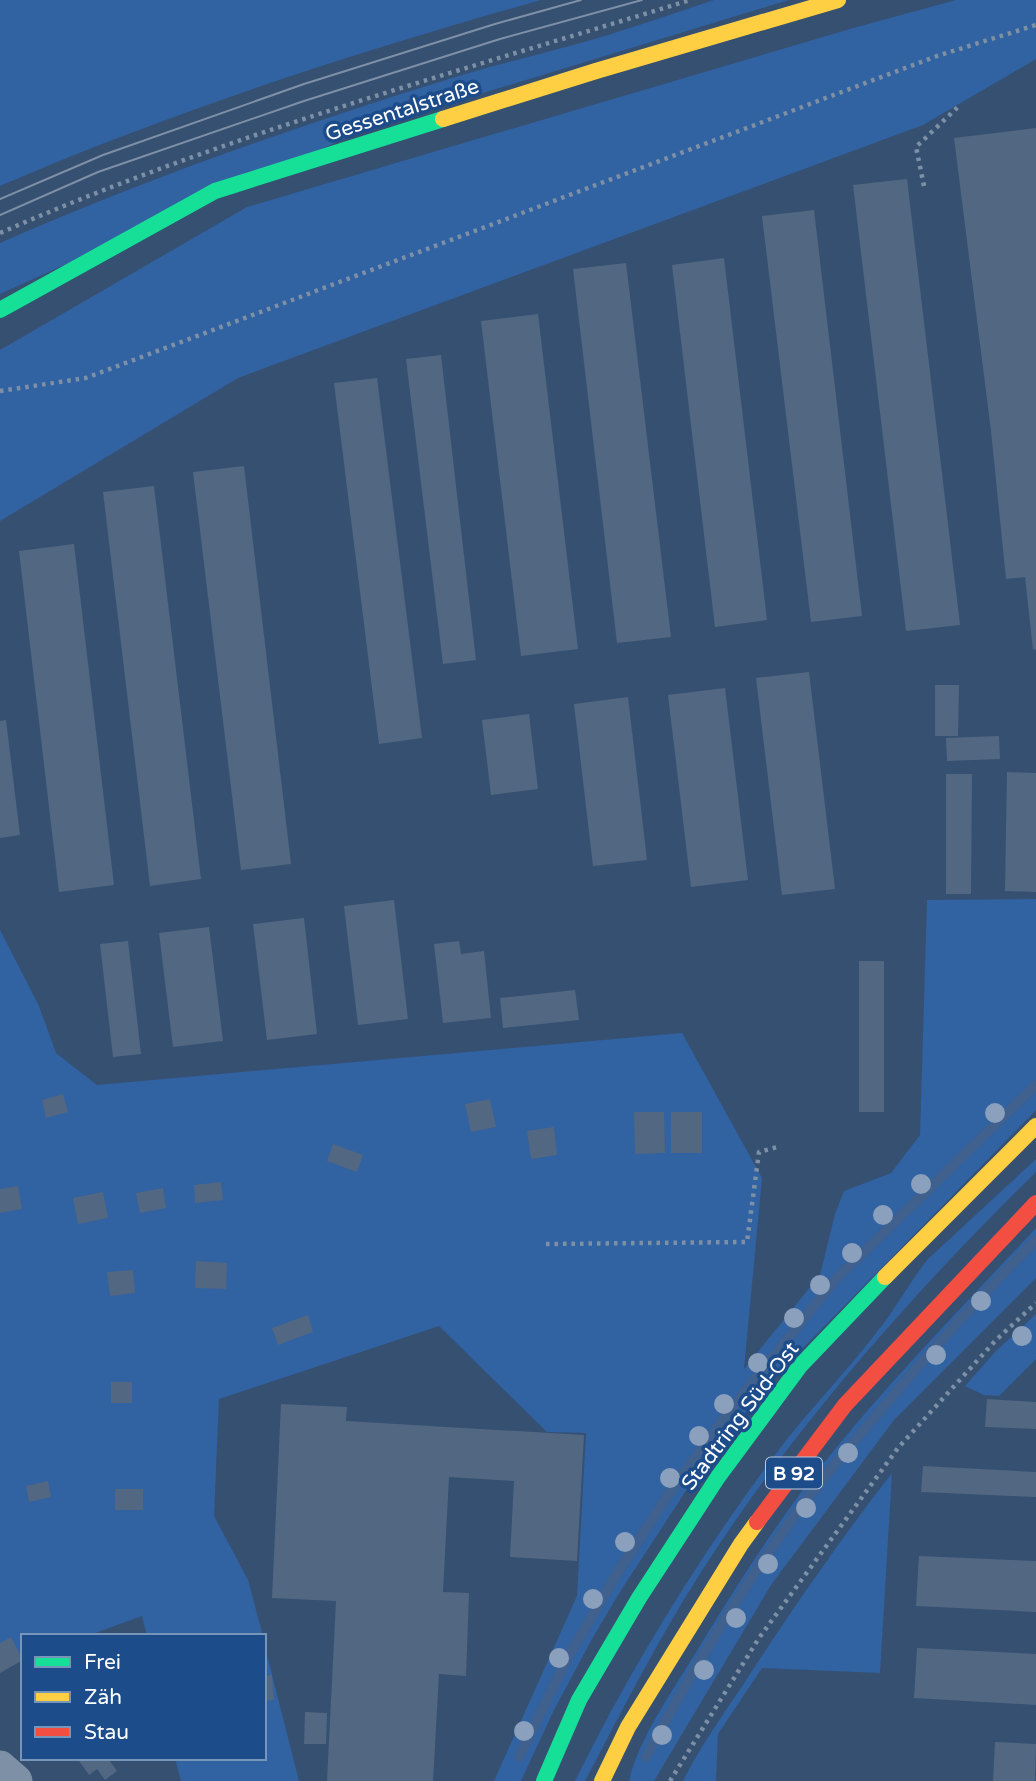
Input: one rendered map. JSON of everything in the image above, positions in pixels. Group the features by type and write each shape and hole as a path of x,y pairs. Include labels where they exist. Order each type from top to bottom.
{"main road":[{"name":"Gessentalstraße","path":"0,310 215,191 596,71 838,0"},
{"name":"Stadtring Süd-Ost","path":"544,1781 579,1700 639,1598 718,1477 800,1366 916,1244 1036,1126"},
{"name":"B 92","path":"602,1781 628,1727 741,1544 837,1416 1036,1203"}],"street":[{"path":"0,1768 16,1781"}],"path":[{"path":"0,233 90,194 247,138 406,86 690,0"},
{"path":"0,391 86,378 937,56 1036,26"},
{"path":"924,186 916,147 960,105"},
{"path":"546,1244 747,1242 759,1153 781,1146"},
{"path":"670,1781 760,1637 898,1448 996,1340 1036,1303"}],"shaded area":[{"path":"0,0 541,0 404,40 200,107 0,186"},
{"path":"714,0 789,0 368,128 0,294 0,243 55,220 166,175 335,115 469,73 608,35"},
{"path":"956,0 1036,0 1036,59 923,125 238,378 0,521 0,350 247,207"},
{"path":"1036,899 1036,1110 765,1387 693,1480 592,1639 554,1710 521,1781 494,1781 577,1596 586,1433 547,1432 439,1326 219,1399 214,1516 248,1580 262,1634 146,1634 142,1616 92,1634 21,1634 21,1661 0,1671 0,930 39,1006 56,1053 97,1085 682,1033 762,1178 744,1369 820,1275 835,1214 844,1191 891,1173 920,1135 927,900"},
{"path":"1036,1159 1036,1172 899,1315 813,1416 773,1469 698,1577 639,1678 585,1781 575,1781 619,1696 667,1614 719,1533 775,1455 870,1341 928,1259"},
{"path":"1036,1228 1036,1278 894,1420 771,1585 654,1781 629,1781 640,1749 667,1699 745,1574 798,1497 884,1391"},
{"path":"1036,1314 1036,1359 999,1396 984,1395 965,1386 996,1351"},
{"path":"892,1473 880,1673 762,1668 718,1734 716,1781 683,1781 712,1732 797,1604"},
{"path":"266,1651 299,1781 181,1781 176,1760 266,1760"}],"building":[{"path":"1036,128 1036,649 1033,650 1025,577 1006,579 991,431 954,138"},
{"path":"907,179 960,625 906,631 853,185"},
{"path":"814,210 862,616 811,622 762,216"},
{"path":"724,258 767,620 715,627 672,265"},
{"path":"626,263 671,637 617,643 573,269"},
{"path":"538,314 578,649 521,656 481,321"},
{"path":"441,355 476,660 443,664 406,359"},
{"path":"377,378 422,738 379,744 334,383"},
{"path":"244,466 291,864 241,870 193,472"},
{"path":"154,486 201,879 150,886 103,492"},
{"path":"74,544 114,885 59,892 19,551"},
{"path":"809,672 835,889 782,895 756,678"},
{"path":"935,685 959,685 958,736 935,736"},
{"path":"725,688 748,880 691,887 668,695"},
{"path":"628,697 647,860 593,866 574,704"},
{"path":"529,714 538,789 491,795 482,720"},
{"path":"6,720 20,835 0,838 0,721"},
{"path":"999,736 1000,759 947,761 946,738"},
{"path":"1007,772 1036,773 1036,892 1005,891"},
{"path":"946,774 972,774 971,894 946,894"},
{"path":"394,900 408,1019 358,1025 344,906"},
{"path":"304,918 317,1034 267,1040 253,924"},
{"path":"209,927 223,1041 173,1047 159,933"},
{"path":"128,941 141,1054 113,1057 100,944"},
{"path":"459,941 461,954 484,951 491,1018 443,1023 434,944"},
{"path":"859,961 884,961 884,1112 859,1112"},
{"path":"575,990 579,1020 503,1028 500,998"},
{"path":"63,1094 68,1112 46,1118 42,1100"},
{"path":"490,1099 496,1127 471,1132 465,1104"},
{"path":"634,1112 664,1112 665,1153 635,1154"},
{"path":"671,1112 702,1112 702,1153 671,1153"},
{"path":"554,1127 557,1155 531,1159 527,1131"},
{"path":"333,1144 363,1155 357,1172 327,1161"},
{"path":"221,1182 223,1200 195,1203 194,1185"},
{"path":"18,1186 22,1209 0,1213 0,1189"},
{"path":"163,1188 166,1208 140,1213 136,1193"},
{"path":"103,1192 108,1218 78,1224 73,1198"},
{"path":"196,1261 227,1263 226,1289 195,1288"},
{"path":"133,1270 135,1293 110,1296 107,1272"},
{"path":"308,1315 313,1332 278,1345 272,1328"},
{"path":"111,1382 132,1382 132,1403 111,1403"},
{"path":"987,1399 1036,1402 1036,1429 985,1427"},
{"path":"281,1404 347,1407 346,1421 584,1435 577,1561 510,1557 514,1481 449,1477 443,1592 469,1593 466,1676 439,1674 433,1781 327,1781 336,1601 272,1598"},
{"path":"923,1466 1036,1472 1036,1497 921,1492"},
{"path":"48,1481 51,1497 29,1502 26,1486"},
{"path":"115,1489 143,1489 143,1510 115,1510"},
{"path":"919,1556 1036,1561 1036,1612 916,1606"},
{"path":"11,1637 21,1661 0,1673 0,1643"},
{"path":"917,1648 1036,1654 1036,1705 914,1698"},
{"path":"272,1675 274,1700 266,1701 266,1676"},
{"path":"305,1712 327,1713 326,1744 304,1744"},
{"path":"995,1742 1036,1744 1035,1781 993,1781"},
{"path":"78,1760 109,1760 117,1771 105,1780 97,1769 89,1775"}],"waterway":[{"path":"519,1757 567,1659 618,1572 666,1498 728,1413 836,1279 1036,1085"},
{"path":"646,1757 729,1612 806,1500 934,1349 1036,1240"}],"tram line":[{"path":"0,199 103,155 304,84 581,0"},
{"path":"0,215 98,172 304,101 500,39 642,0"}],"traffic: fast":[{"path":"0,310 215,191 443,119"},
{"path":"544,1781 579,1700 639,1598 718,1477 800,1366 885,1277"}],"traffic: slow":[{"path":"443,119 838,0"},
{"path":"885,1277 1036,1126"},
{"path":"602,1781 628,1727 757,1522"}],"traffic: jam":[{"path":"757,1522 845,1405 1036,1203"}]}
